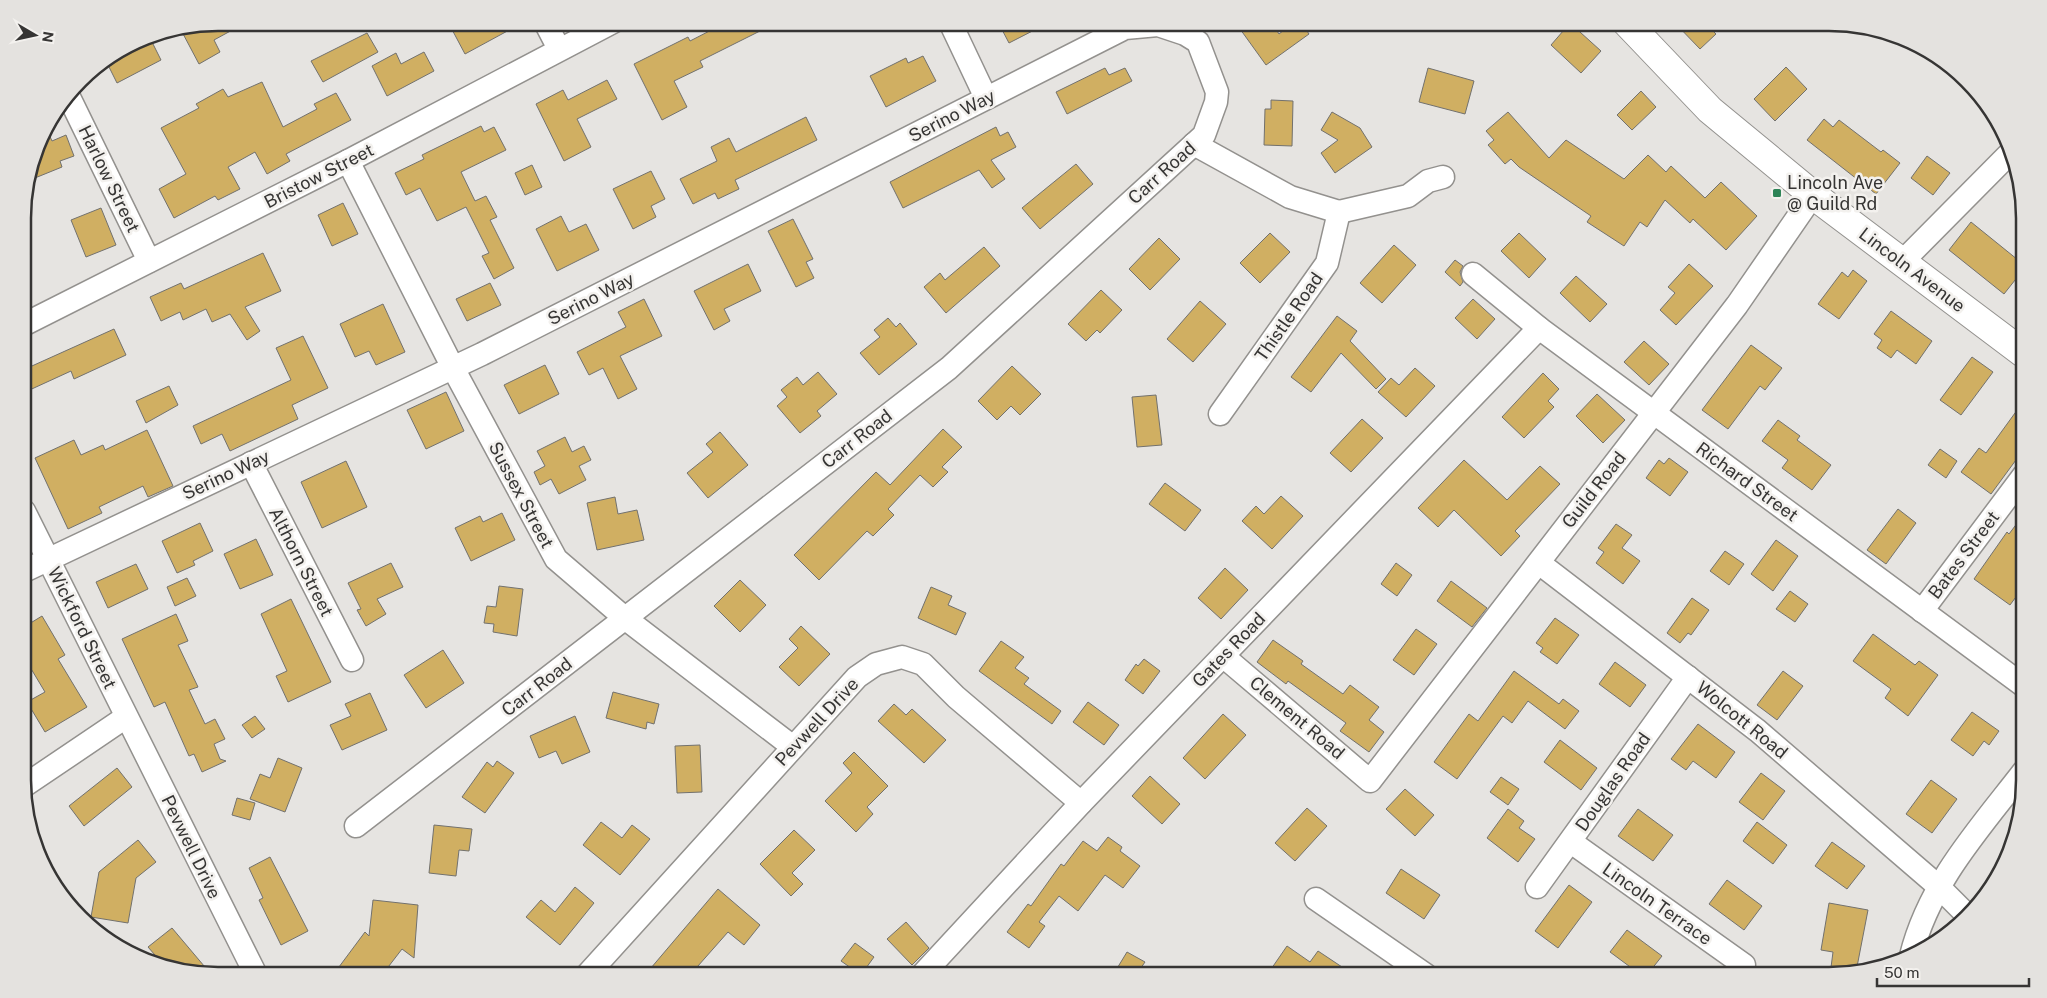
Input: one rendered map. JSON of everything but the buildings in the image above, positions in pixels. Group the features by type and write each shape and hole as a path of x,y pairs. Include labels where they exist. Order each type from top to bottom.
{"main road":[{"name":"Lincoln Avenue","path":"1635,31 1710,110 1813,195 1900,263 2016,348"}],"street":[{"path":"550,31 559,49"},
{"name":"Bristow Street","path":"31,321 348,161 594,31"},
{"path":"954,31 986,98"},
{"name":"Serino Way","path":"31,568 453,368 1122,31"},
{"name":"Carr Road","path":"356,826 949,368 1204,135 1216,102 1217,92 1198,42 1176,31"},
{"name":"Harlow Street","path":"72,102 149,261"},
{"path":"1194,144 1290,197 1339,212 1408,196 1428,181 1443,177"},
{"path":"1900,263 2006,157"},
{"name":"Sussex Street","path":"348,161 453,368 556,559 626,619 793,747"},
{"name":"Guild Road","path":"1370,781 1737,305 1813,195"},
{"name":"Thistle Road","path":"1220,414 1328,263 1339,212"},
{"name":"Richard Street","path":"1473,274 1539,328 2016,680"},
{"name":"Gates Road","path":"929,967 1081,803 1539,328"},
{"name":"Althorn Street","path":"251,463 352,660"},
{"name":"Bates Street","path":"1922,611 2016,487"},
{"name":"Wickford Street","path":"31,525 126,717"},
{"name":"Wolcott Road","path":"1539,562 1758,731 1938,886 1962,910"},
{"name":"Clement Road","path":"1223,656 1370,781"},
{"name":"Pevwell Drive","path":"594,967 857,677 876,664 902,657 923,664 956,697 1081,803"},
{"name":"Douglas Road","path":"1537,887 1688,677"},
{"path":"31,781 126,717"},
{"name":"Pevwell Drive","path":"126,717 251,967"},
{"path":"1915,945 1938,886 1955,860 2016,781"},
{"name":"Lincoln Terrace","path":"1571,842 1744,965"},
{"path":"1316,899 1414,967"}],"place":[{"name":"Lincoln Ave @ Guild Rd","path":"1777,193"}]}
